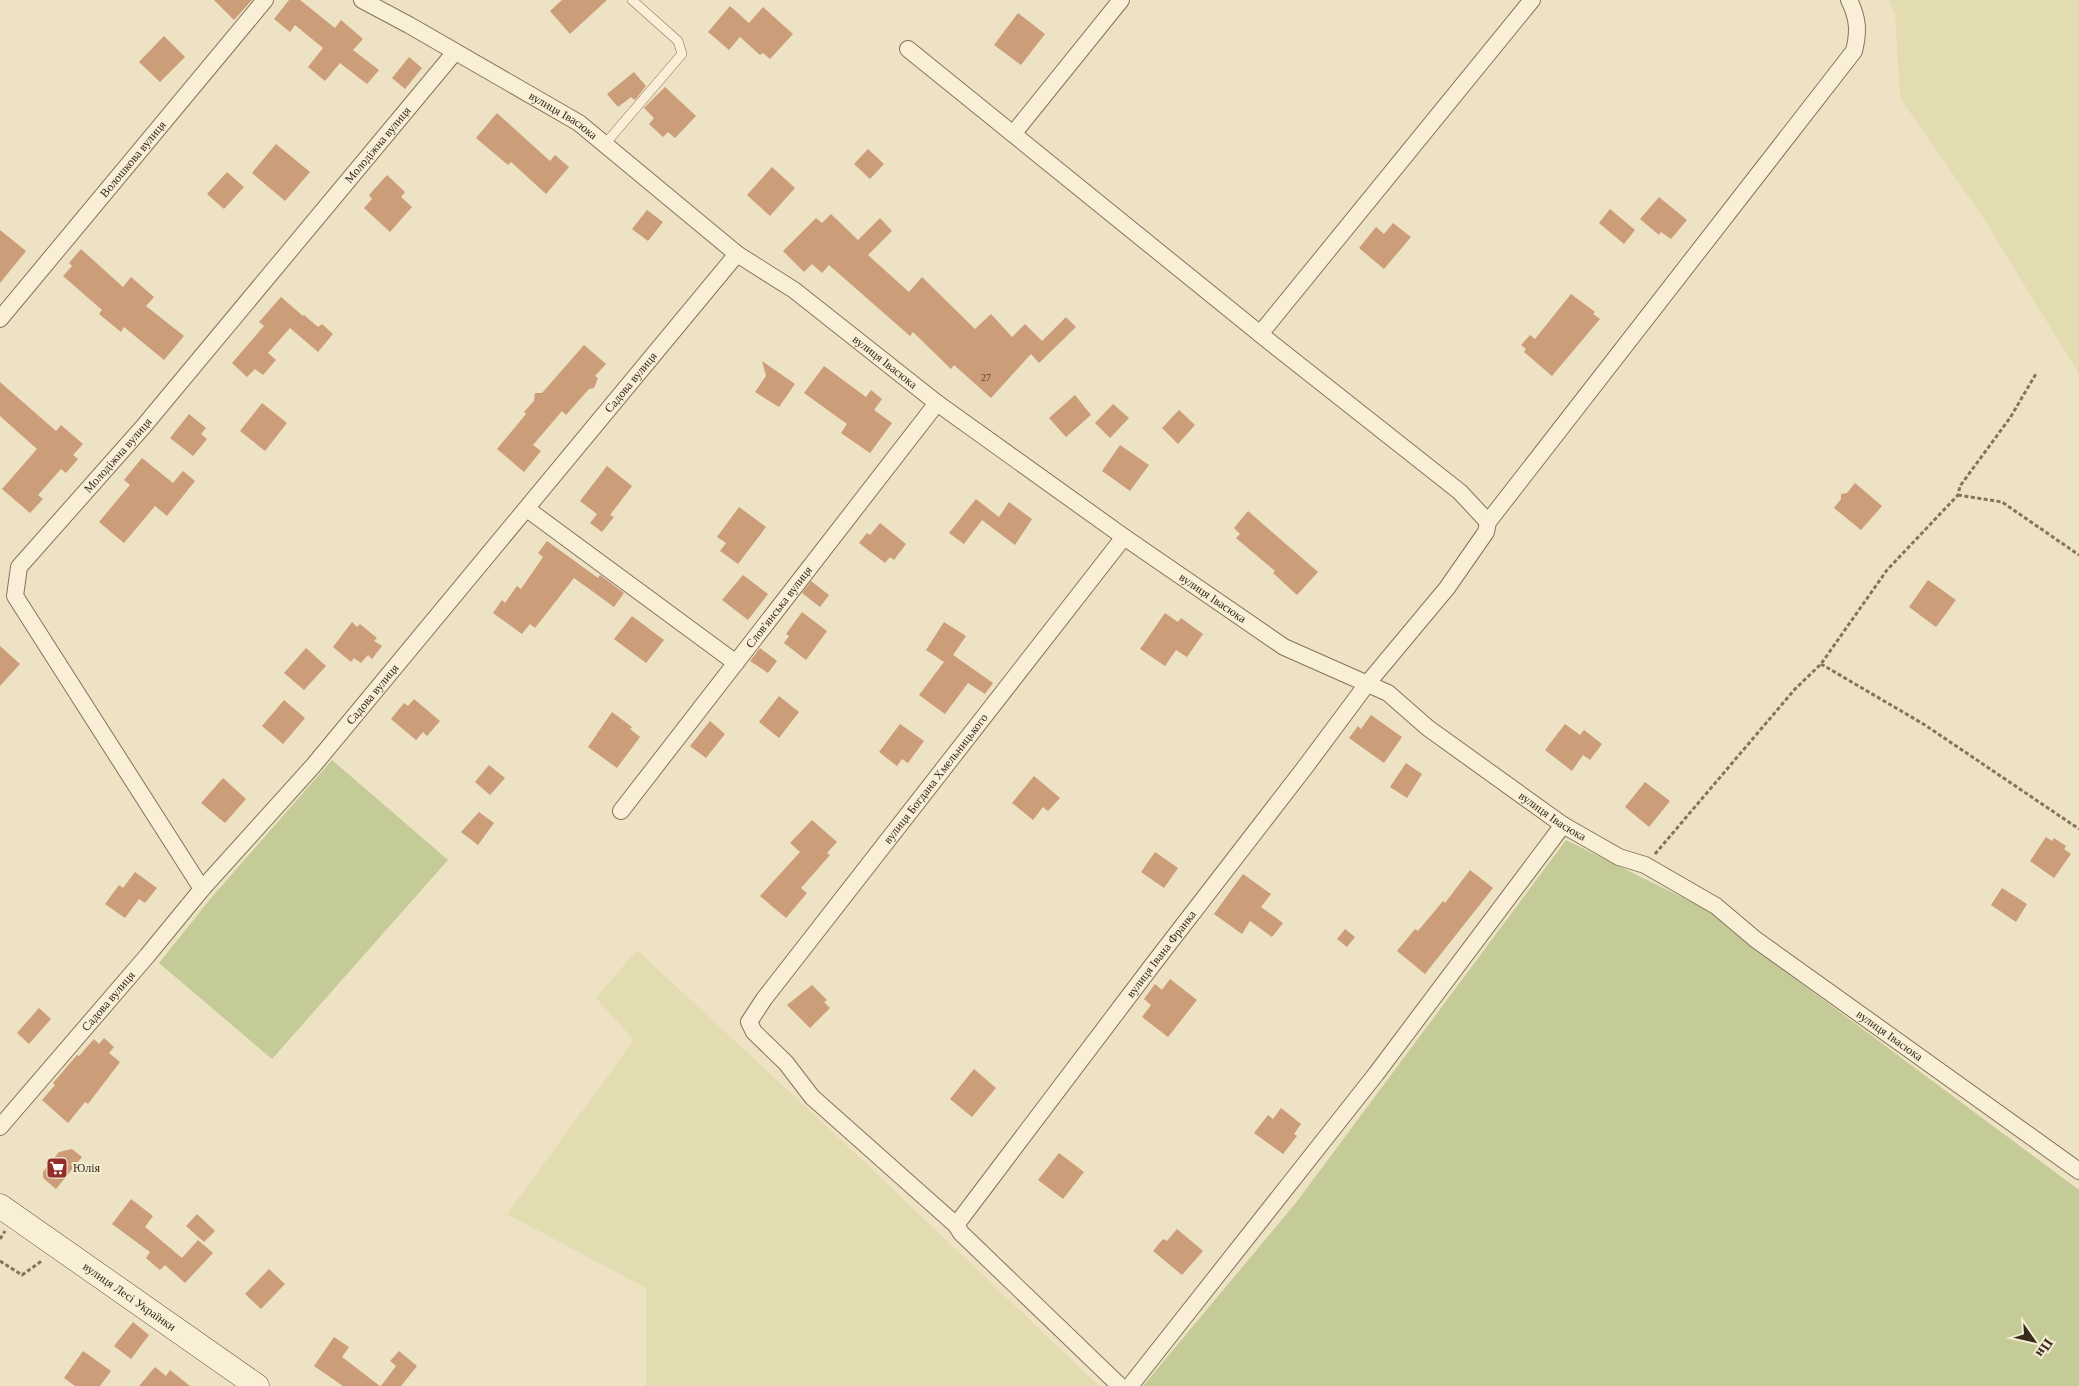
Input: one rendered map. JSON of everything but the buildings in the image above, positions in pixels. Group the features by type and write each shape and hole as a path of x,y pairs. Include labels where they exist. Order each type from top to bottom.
{"street":[{"name":"Волошкова вулиця","path":"0,319 265,0"},
{"name":"вулиця Івасюка","path":"362,0 579,123 737,254 794,290 937,403 1124,537 1284,647 1388,693 1428,728 1563,825 1619,857 1645,866 1716,906 1755,939 2079,1171"},
{"path":"1013,134 1121,0"},
{"path":"1260,334 1532,0"},
{"name":"вулиця Івана Франка","path":"956,1225 1367,684 1447,588 1486,532 1488,522 1854,51 1858,34 1857,16 1849,0"},
{"path":"908,50 1260,334 1460,492 1488,522"},
{"name":"Молодіжна вулиця","path":"202,889 15,596 19,568 143,427 454,52"},
{"name":"Садова вулиця","path":"0,1127 202,889 313,766 737,254"},
{"name":"Слов'янська вулиця","path":"621,811 937,403"},
{"path":"527,509 736,663"},
{"name":"вулиця Богдана Хмельницького","path":"956,1225 812,1097 786,1063 754,1032 749,1022 776,984 1124,537"},
{"path":"1130,1386 1376,1074 1563,825"},
{"name":"вулиця Лесі Українки","path":"0,1206 257,1386"},
{"path":"956,1225 961,1233 1120,1386"}],"lane":[{"path":"605,144 682,54 678,41 632,0"}],"path":[{"path":"1645,866 1795,689 1821,664 1887,570 1958,495 1960,486 2010,418 2037,372"},
{"path":"1958,495 2002,502 2079,555"},
{"path":"1821,664 1924,725 2079,829"},
{"path":"0,1261 22,1275 47,1257"}],"shaded area":[{"path":"1889,0 2079,0 2079,374 1982,216 1900,98 1895,13"},
{"path":"637,950 838,1137 1099,1386 646,1386 646,1288 507,1214 634,1040 596,998"}],"green space":[{"path":"332,760 448,860 272,1059 159,963 211,898"},
{"path":"1566,840 1710,911 1747,943 2079,1190 2079,1386 1143,1386 1295,1204"}],"place":[{"name":"Юлія","path":"57,1168"}]}
